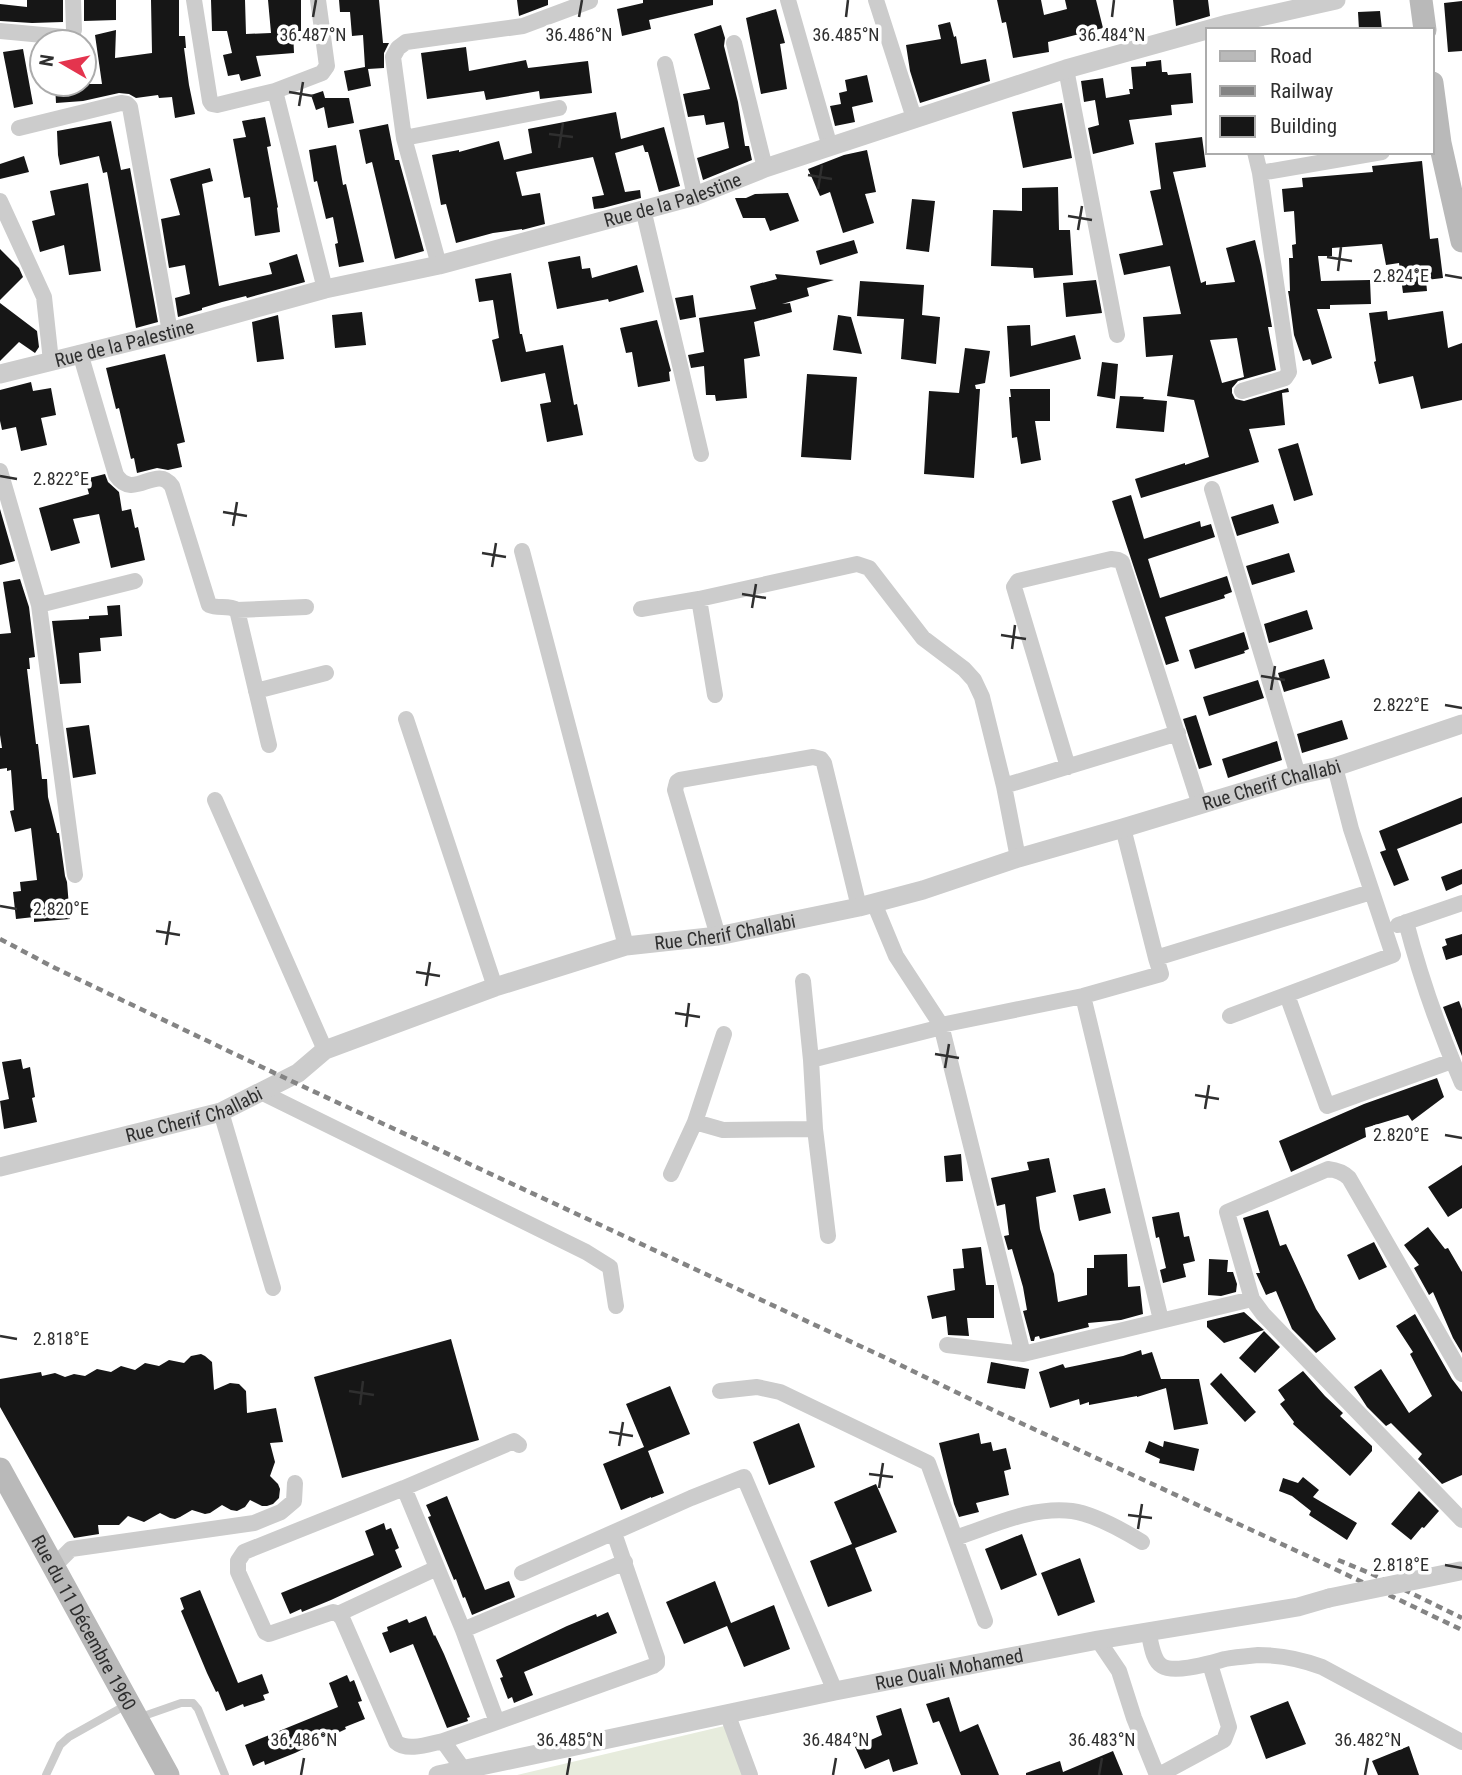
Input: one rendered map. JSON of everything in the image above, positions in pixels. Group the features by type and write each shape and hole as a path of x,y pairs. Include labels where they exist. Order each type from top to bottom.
{"main road":[{"path":"1421,0 1425,28"},
{"path":"1434,113 1436,143 1462,241"},
{"name":"Rue du 11 Décembre 1960","path":"0,1469 167,1775"}],"street":[{"path":"0,31 64,37 71,35 74,30 73,0"},
{"path":"194,0 210,101 217,105 275,91 325,71 327,66 318,0"},
{"path":"788,0 830,147"},
{"path":"876,0 914,118"},
{"name":"Rue de la Palestine","path":"1228,27 1336,0"},
{"path":"439,265 404,138 393,57 398,48 406,41 523,26 590,1"},
{"name":"Rue de la Palestine","path":"0,373 170,332 326,289 439,265 695,196 765,168 1066,69 1206,33"},
{"path":"734,43 765,168"},
{"path":"665,64 695,196"},
{"path":"1066,69 1117,335"},
{"path":"275,91 326,289"},
{"path":"19,128 121,103 130,107 170,332"},
{"path":"404,138 559,108"},
{"path":"1242,391 1285,378 1289,372 1255,154"},
{"path":"1259,173 1370,154"},
{"path":"0,201 44,297 51,361"},
{"path":"643,209 701,454"},
{"path":"80,353 116,475 128,486 162,478 169,481 209,605 237,610 306,607"},
{"path":"0,471 39,605 75,875"},
{"path":"1212,489 1298,775"},
{"path":"522,551 626,946"},
{"path":"1068,766 1014,592 1018,581 1111,559 1118,560 1122,562 1200,804"},
{"path":"641,609 857,564 869,568 923,638 964,669 974,680 982,698 1004,786 1018,858"},
{"path":"39,605 135,580"},
{"path":"699,599 715,695"},
{"path":"237,610 269,745"},
{"path":"256,691 326,673"},
{"path":"406,719 495,987"},
{"name":"Rue Cherif Challabi","path":"0,1167 221,1112 298,1073 325,1050 495,987 626,946 718,936 867,905 1298,775 1335,767 1462,724"},
{"path":"1004,786 1178,733"},
{"path":"718,936 674,790 677,782 813,757 821,759 867,905 941,1025 1023,1354"},
{"path":"1230,1016 1393,955 1351,829 1335,767"},
{"path":"215,800 325,1050"},
{"path":"811,1060 941,1025 1083,996 1161,974 1123,828"},
{"path":"1156,958 1371,892"},
{"path":"1384,930 1462,903"},
{"path":"1406,922 1413,951 1462,1083"},
{"path":"803,981 815,1129 828,1236"},
{"path":"1287,995 1327,1106 1452,1061"},
{"path":"1083,996 1161,1320"},
{"path":"671,1174 695,1122 724,1034"},
{"path":"261,1092 586,1252 610,1267 616,1306"},
{"path":"221,1112 274,1287"},
{"path":"695,1122 723,1130 815,1129"},
{"path":"1462,1374 1345,1174 1328,1169 1227,1212 1252,1299 1462,1520"},
{"path":"947,1345 1023,1354 1252,1299"},
{"path":"720,1391 757,1387 780,1392 928,1463 985,1621"},
{"path":"519,1445 514,1441 244,1552 238,1561 238,1572 265,1632 269,1634 333,1612 338,1614 396,1742 407,1747 443,1741 653,1666 657,1662 614,1533"},
{"path":"522,1573 744,1477 835,1691"},
{"path":"53,1567 71,1549 254,1522 281,1512 295,1501 295,1483"},
{"path":"404,1488 463,1630 497,1722"},
{"path":"955,1538 1022,1516 1048,1511 1074,1511 1116,1527 1142,1542"},
{"path":"463,1630 625,1562"},
{"path":"338,1614 437,1568"},
{"name":"Rue Ouali Mohamed","path":"438,1775 835,1691 1098,1640 1298,1607 1461,1570"},
{"path":"1148,1631 1157,1661 1163,1667 1210,1664 1225,1659 1255,1656 1302,1660 1322,1667 1462,1742"},
{"path":"1098,1640 1119,1671 1134,1718 1158,1775 1224,1740 1229,1727 1210,1664"},
{"path":"727,1713 750,1775"},
{"path":"443,1741 463,1769"}],"lane":[{"path":"46,1775 60,1745 69,1737 133,1711 181,1703 192,1703 198,1709 225,1775"}],"shaded area":[{"path":"724,1726 743,1775 517,1775"}],"building":[{"path":"27,0 63,0 63,22 0,21 0,4 27,7"},
{"path":"84,0 116,0 116,20 84,21"},
{"path":"151,0 179,0 179,36 185,36 184,48 195,114 175,118 172,97 159,98 158,95 136,98 119,93 98,98 98,84 102,84 98,34 116,30 115,58 152,53"},
{"path":"211,0 245,0 246,34 271,33 268,0 301,0 301,31 293,31 294,53 256,56 261,76 241,81 239,74 228,76 223,55 232,53 227,31 212,31"},
{"path":"339,0 379,0 383,43 389,43 384,53 384,68 368,69 371,86 348,91 344,71 365,67 363,35 352,36 350,12 340,12"},
{"path":"517,0 548,0 548,5 519,16"},
{"path":"643,0 713,0 713,5 649,20 651,29 622,36 617,9 643,3"},
{"path":"997,0 1041,0 1044,15 1067,9 1065,0 1096,0 1103,28 1048,42 1049,52 1013,58 1006,22 1002,23"},
{"path":"1173,0 1208,0 1210,16 1176,26"},
{"path":"1462,1 1462,51 1448,52 1444,3"},
{"path":"776,9 785,43 780,44 787,89 761,94 746,18"},
{"path":"1380,11 1382,28 1359,28 1358,12"},
{"path":"950,22 954,37 956,36 961,64 986,59 990,81 920,103 910,71 906,45 941,39 938,25"},
{"path":"721,25 745,146 749,146 752,160 703,180 697,158 729,148 724,122 706,125 704,115 688,117 683,94 710,89 694,34"},
{"path":"466,47 469,71 526,60 528,68 588,61 592,93 540,99 539,91 486,100 484,91 427,99 421,53"},
{"path":"23,49 28,76 28,98 32,98 33,104 14,108 3,52"},
{"path":"1161,60 1162,72 1167,72 1168,75 1191,73 1193,103 1171,105 1172,115 1129,120 1134,144 1093,154 1088,128 1099,125 1095,100 1084,102 1081,81 1103,78 1106,98 1130,94 1129,89 1133,89 1131,67 1146,66 1146,62"},
{"path":"867,75 873,102 852,107 855,122 835,126 830,106 841,104 839,93 847,91 845,80"},
{"path":"323,91 325,98 349,98 354,123 328,128 324,107 316,110 311,95"},
{"path":"56,98 96,98 83,101 56,103"},
{"path":"1062,103 1072,158 1023,168 1012,112"},
{"path":"616,112 621,139 664,127 680,186 659,192 648,152 645,152 643,145 615,153 625,192 640,190 641,198 603,208 594,209 592,197 604,195 593,157 516,172 522,196 540,193 545,224 456,243 446,204 441,205 432,155 459,152 499,141 504,160 532,153 528,129"},
{"path":"265,117 271,146 267,147 280,232 255,236 250,197 244,198 233,139 246,137 242,121"},
{"path":"111,121 121,170 130,168 158,322 136,328 107,172 103,173 99,156 60,165 58,155 57,131"},
{"path":"388,124 395,160 399,160 424,251 395,259 372,162 366,164 359,130"},
{"path":"1202,137 1206,167 1173,172 1201,283 1206,281 1206,285 1235,282 1226,248 1255,240 1272,327 1268,327 1276,370 1238,381 1232,388 1235,399 1244,401 1288,388 1289,392 1282,393 1285,425 1249,429 1259,462 1141,498 1135,479 1209,457 1194,400 1167,396 1173,355 1146,357 1143,317 1181,314 1170,266 1124,275 1119,254 1163,245 1150,191 1161,189 1155,143","holes":["1237,338 1244,377 1222,383 1210,340"]},
{"path":"336,145 343,185 346,184 364,262 339,267 333,217 326,219 317,181 314,182 309,150"},
{"path":"867,150 876,192 865,194 874,223 843,233 830,192 820,196 808,169 844,155"},
{"path":"24,156 29,172 0,179 0,164"},
{"path":"1422,161 1430,239 1438,238 1443,278 1426,280 1427,291 1403,293 1399,263 1386,265 1382,244 1332,248 1332,256 1318,256 1321,281 1370,280 1371,304 1330,305 1330,309 1317,309 1332,358 1312,365 1310,359 1303,361 1294,335 1288,291 1289,258 1293,258 1292,245 1296,244 1294,211 1284,212 1282,189 1303,187 1302,178 1373,172 1372,166"},
{"path":"210,168 213,181 202,184 219,286 272,274 269,263 297,254 305,282 222,302 178,317 175,298 190,294 185,265 169,268 161,219 180,215 170,179"},
{"path":"88,183 101,271 69,275 64,245 40,252 32,221 55,215 50,191"},
{"path":"1058,187 1059,230 1070,230 1073,275 1034,278 1033,268 991,266 993,210 1022,211 1022,188"},
{"path":"788,193 799,221 770,231 765,218 743,218 735,198 746,198 755,194"},
{"path":"912,199 935,201 929,252 906,249"},
{"path":"854,240 858,253 820,265 816,251"},
{"path":"0,249 19,268 23,277 0,300"},
{"path":"580,256 582,269 590,268 592,278 637,265 644,292 609,302 608,299 557,309 548,262"},
{"path":"511,273 520,334 526,352 563,345 574,405 577,404 583,435 547,442 540,404 551,402 545,373 501,382 492,340 499,338 493,300 479,302 475,279"},
{"path":"775,274 834,280 807,288 809,296 782,304 790,303 792,312 754,322 760,356 744,359 747,398 716,401 715,395 706,395 704,366 691,368 688,355 704,352 699,318 756,309 750,286 777,279"},
{"path":"1096,280 1102,313 1066,317 1063,283"},
{"path":"860,281 924,285 922,315 940,317 936,364 901,359 904,319 857,316"},
{"path":"693,295 696,317 680,320 675,298"},
{"path":"0,303 37,331 39,347 35,353 19,342 0,361"},
{"path":"1387,311 1388,320 1443,311 1448,348 1462,343 1462,400 1421,409 1413,376 1379,384 1369,313"},
{"path":"362,312 366,345 335,348 332,315"},
{"path":"278,315 284,359 257,362 252,322"},
{"path":"838,315 851,317 862,354 833,350"},
{"path":"657,320 671,371 670,381 638,387 632,352 626,353 620,328"},
{"path":"1030,325 1031,346 1075,335 1081,359 1010,377 1007,326"},
{"path":"965,348 990,351 985,383 975,385 976,389 980,389 974,478 924,474 929,391 959,393"},
{"path":"165,354 185,442 177,444 182,467 168,470 157,468 137,473 106,368"},
{"path":"1102,362 1118,364 1115,399 1097,396"},
{"path":"807,374 857,377 851,460 801,457"},
{"path":"31,382 33,391 51,388 56,415 41,418 47,445 21,451 16,427 2,430 0,390"},
{"path":"1010,389 1050,389 1050,421 1035,421 1041,460 1021,464 1017,437 1012,438"},
{"path":"1120,396 1167,401 1164,432 1116,428"},
{"path":"1298,443 1313,495 1294,501 1278,449"},
{"path":"105,474 108,482 119,492 122,511 131,509 145,560 111,568 99,514 73,519 80,543 51,551 39,508 89,494 85,479"},
{"path":"1131,495 1144,539 1200,521 1201,527 1211,524 1215,537 1148,559 1160,598 1227,576 1232,592 1224,595 1225,598 1165,617 1179,661 1166,665 1112,501"},
{"path":"1273,504 1279,523 1237,536 1231,517"},
{"path":"0,509 15,561 0,565"},
{"path":"1289,553 1295,572 1252,585 1246,566"},
{"path":"20,579 29,607 35,657 29,658 30,669 27,669 36,744 42,779 47,779 48,797 59,833 70,919 34,922 34,917 16,919 13,892 21,891 20,882 37,880 31,828 15,832 10,811 14,810 11,770 0,769 0,634 11,633 3,582"},
{"path":"120,605 122,636 100,638 101,651 79,653 81,683 60,684 52,621 108,615 107,606"},
{"path":"1307,610 1313,629 1269,643 1264,624"},
{"path":"1244,632 1249,649 1244,651 1245,653 1195,669 1189,650"},
{"path":"1324,659 1330,678 1284,692 1278,673"},
{"path":"1258,680 1264,698 1209,716 1203,697"},
{"path":"1196,715 1212,765 1199,769 1183,719"},
{"path":"1342,720 1348,739 1302,753 1297,734"},
{"path":"89,725 96,774 73,778 66,728"},
{"path":"1277,741 1282,760 1228,778 1222,759"},
{"path":"1462,797 1462,823 1397,849 1409,880 1394,886 1380,852 1386,850 1379,831"},
{"path":"1462,869 1462,884 1446,891 1441,877"},
{"path":"1462,934 1462,955 1446,960 1442,947 1447,945 1445,939"},
{"path":"1459,1001 1462,1009 1462,1056 1443,1007"},
{"path":"21,1059 23,1069 30,1067 37,1122 4,1129 0,1101 9,1099 2,1062"},
{"path":"1437,1078 1444,1097 1412,1121 1408,1115 1365,1128 1366,1137 1291,1172 1279,1141 1364,1104"},
{"path":"961,1154 963,1181 946,1182 944,1156"},
{"path":"1049,1158 1056,1192 1036,1197 1040,1229 1054,1274 1058,1302 1087,1295 1087,1268 1094,1268 1094,1255 1127,1254 1128,1287 1140,1286 1143,1314 1121,1320 1088,1323 1089,1327 1040,1339 1039,1336 1031,1341 1023,1311 1027,1310 1023,1287 1012,1249 1008,1250 1004,1236 1009,1235 1005,1204 997,1206 991,1178 1029,1170 1027,1162"},
{"path":"1462,1165 1462,1208 1448,1217 1428,1187"},
{"path":"1105,1188 1111,1213 1079,1221 1073,1195"},
{"path":"1268,1210 1280,1246 1286,1244 1316,1309 1336,1339 1316,1353 1292,1329 1276,1291 1266,1295 1256,1273 1260,1273 1243,1218"},
{"path":"1179,1212 1184,1237 1189,1236 1195,1261 1183,1264 1186,1277 1163,1283 1160,1270 1166,1268 1152,1217"},
{"path":"1428,1227 1445,1249 1448,1248 1462,1272 1462,1353 1433,1292 1429,1295 1414,1268 1419,1265 1404,1245"},
{"path":"1374,1242 1387,1267 1359,1280 1347,1255"},
{"path":"981,1247 986,1285 994,1285 994,1318 967,1318 969,1336 948,1335 946,1316 932,1319 927,1296 955,1290 953,1269 964,1268 962,1249"},
{"path":"1209,1259 1228,1260 1227,1272 1233,1272 1237,1284 1236,1292 1221,1296 1208,1295"},
{"path":"1244,1312 1264,1330 1224,1343 1207,1327 1207,1321"},
{"path":"1415,1314 1462,1392 1462,1475 1442,1484 1418,1459 1422,1454 1391,1423 1386,1426 1367,1407 1354,1387 1381,1369 1409,1413 1432,1396 1410,1354 1413,1352 1396,1326"},
{"path":"1264,1331 1280,1347 1255,1373 1239,1358"},
{"path":"451,1339 479,1440 342,1478 314,1377"},
{"path":"1141,1350 1142,1355 1152,1352 1161,1379 1199,1379 1208,1424 1174,1430 1166,1388 1137,1397 1089,1405 1089,1402 1080,1405 1079,1399 1050,1408 1039,1372 1063,1364 1065,1368"},
{"path":"201,1354 212,1362 214,1390 230,1383 239,1384 246,1391 247,1413 276,1408 283,1442 270,1443 275,1462 270,1476 278,1484 279,1498 267,1506 250,1500 245,1507 237,1511 222,1505 210,1513 192,1510 175,1519 160,1513 144,1522 128,1516 119,1525 98,1525 99,1534 74,1538 0,1407 0,1379 41,1372 42,1376 55,1373 65,1377 74,1374 85,1376 97,1369 111,1372 121,1366 135,1370 145,1363 159,1366 169,1360 184,1363 191,1356"},
{"path":"991,1362 1029,1369 1025,1389 987,1383"},
{"path":"1303,1371 1343,1413 1340,1416 1372,1446 1372,1451 1350,1476 1293,1424 1280,1404 1285,1400 1278,1390"},
{"path":"1221,1373 1256,1412 1245,1422 1210,1384"},
{"path":"670,1386 690,1434 648,1451 664,1493 621,1510 603,1464 644,1447 626,1404"},
{"path":"799,1423 815,1467 769,1485 753,1442"},
{"path":"979,1433 981,1444 991,1442 993,1451 1006,1448 1011,1469 1004,1471 1009,1495 976,1503 979,1512 959,1517 939,1443"},
{"path":"1149,1441 1163,1447 1164,1441 1199,1449 1194,1471 1159,1463 1160,1459 1145,1452"},
{"path":"1303,1477 1319,1490 1313,1497 1357,1523 1347,1540 1309,1515 1311,1511 1292,1496 1279,1491 1283,1478 1298,1483"},
{"path":"876,1484 897,1532 855,1548 872,1591 828,1607 810,1561 852,1544 834,1502"},
{"path":"1419,1491 1439,1511 1411,1540 1391,1524"},
{"path":"447,1496 485,1590 509,1581 515,1597 472,1615 428,1517 431,1516 426,1505"},
{"path":"384,1523 386,1530 391,1528 399,1548 395,1550 402,1567 331,1600 290,1614 281,1593 374,1555 365,1531"},
{"path":"1022,1534 1037,1575 1001,1590 985,1549"},
{"path":"1080,1558 1095,1602 1058,1616 1041,1573"},
{"path":"715,1581 731,1623 774,1605 790,1649 744,1667 727,1626 684,1644 666,1602"},
{"path":"200,1590 238,1683 262,1674 269,1693 263,1695 265,1700 244,1707 243,1704 226,1711 181,1611 184,1609 180,1598"},
{"path":"608,1612 617,1633 524,1672 533,1695 514,1703 512,1697 508,1699 496,1660 567,1626"},
{"path":"426,1616 470,1717 467,1718 468,1721 447,1728 413,1644 390,1653 382,1633 388,1631 387,1627 407,1619 409,1623"},
{"path":"347,1675 350,1682 354,1680 362,1701 358,1702 365,1719 295,1753 265,1765 264,1761 253,1766 245,1745 338,1707 329,1683"},
{"path":"949,1697 960,1732 978,1724 999,1775 961,1775 939,1721 933,1723 926,1704"},
{"path":"1288,1701 1306,1744 1266,1759 1250,1716"},
{"path":"901,1708 918,1764 893,1772 889,1759 865,1769 855,1747 882,1735 876,1716"},
{"path":"1409,1746 1419,1775 1378,1775 1372,1761"},
{"path":"1113,1751 1123,1775 1026,1775 1060,1761 1063,1772"}],"railway":[{"path":"0,939 287,1079 1462,1630"},
{"path":"1338,1560 1462,1618"}]}
